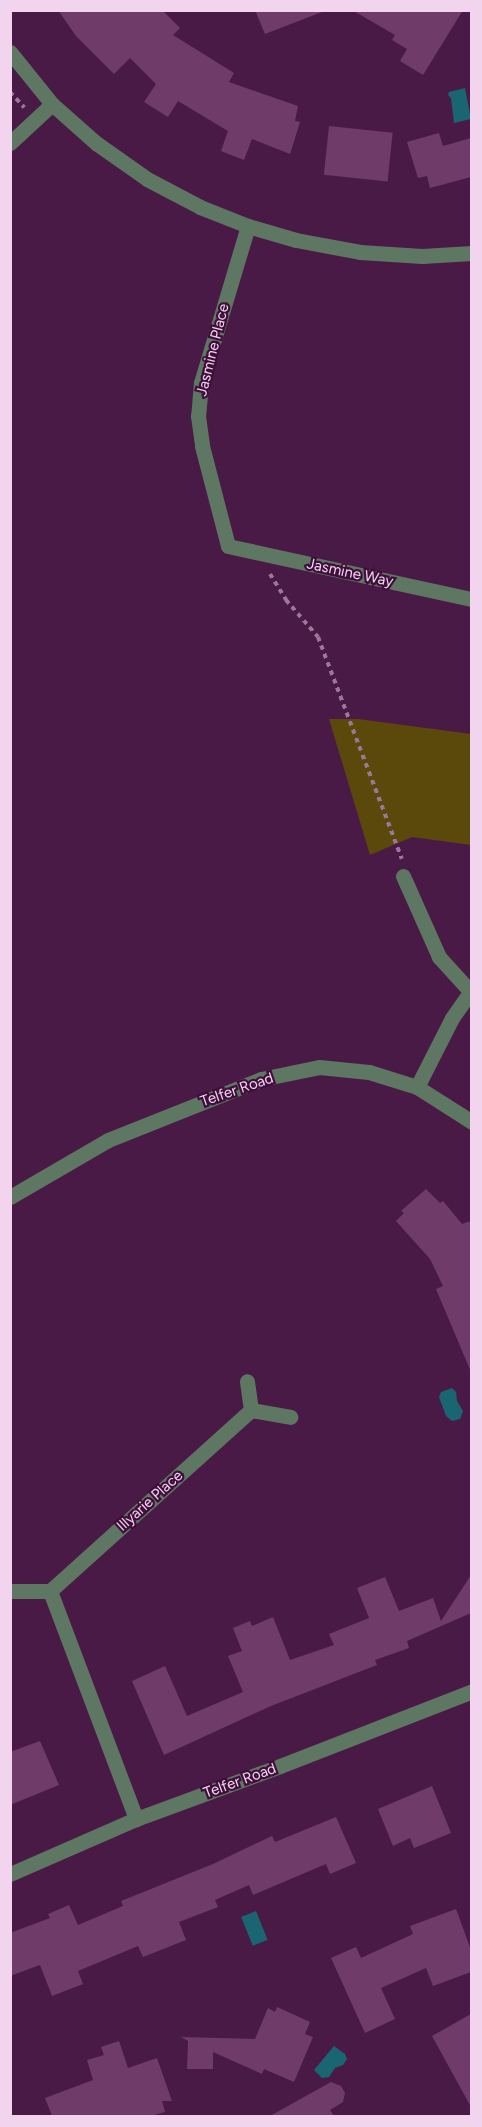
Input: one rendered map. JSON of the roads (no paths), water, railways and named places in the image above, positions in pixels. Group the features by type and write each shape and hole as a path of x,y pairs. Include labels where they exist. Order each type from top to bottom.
{"street":[{"path":"10,52 52,104 96,143 147,179 200,207 248,226 296,240 360,252 422,256 471,253"},
{"path":"10,142 52,104"},
{"name":"Jasmine Place","path":"228,546 202,446 198,416 201,383 248,226"},
{"name":"Jasmine Way","path":"228,546 471,599"},
{"path":"403,876 439,957 470,989 452,1018 417,1087"},
{"name":"Telfer Road","path":"10,1197 108,1140 261,1079 319,1067 369,1072 417,1087 471,1122"},
{"path":"247,1381 251,1410 290,1417"},
{"name":"Illyarie Place","path":"50,1591 251,1410"},
{"path":"10,1591 50,1591 136,1819"},
{"name":"Telfer Road","path":"10,1874 136,1819 471,1691"}]}
